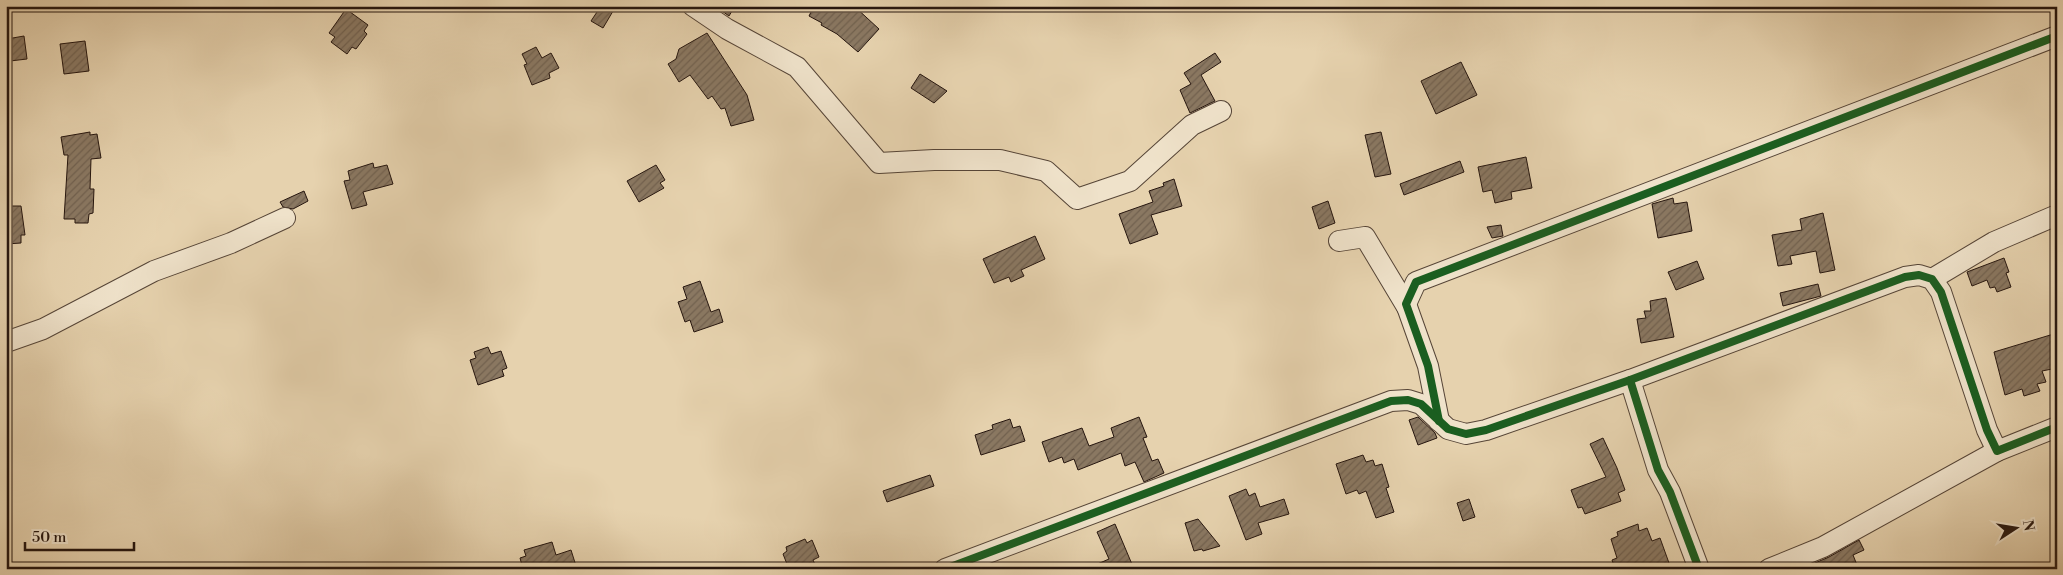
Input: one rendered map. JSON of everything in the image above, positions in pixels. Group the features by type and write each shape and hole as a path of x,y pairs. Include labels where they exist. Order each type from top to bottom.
{"street":[{"path":"692,6 714,21 797,67 879,163 934,160 1000,160 1046,171 1078,200 1130,181 1192,125 1221,111"},
{"path":"1407,307 1406,304 1416,282 2057,36"},
{"path":"945,569 1391,401 1408,400 1421,404 1448,429 1466,434 1479,431 1630,380 1904,277 1918,275 1932,278 1994,242 2057,215"},
{"path":"6,342 43,329 154,271 231,243 285,218"},
{"path":"1339,241 1366,237 1407,307 1428,366 1439,421"},
{"path":"1932,278 1941,292 1987,430 1997,451"},
{"path":"1630,380 1658,470 1670,492 1699,569"},
{"path":"1769,569 1824,547 1997,451 2057,427"}],"building":[{"path":"601,6 616,6 603,28 591,21"},
{"path":"715,6 735,6 729,16"},
{"path":"814,6 854,6 879,29 858,52 837,34 809,16"},
{"path":"346,9 368,25 364,31 367,34 356,49 352,47 347,54 331,42 335,37 329,33"},
{"path":"707,33 747,95 754,120 731,126 725,108 721,109 712,96 708,99 690,75 679,82 668,64 676,59 679,49"},
{"path":"24,36 27,59 10,61 7,39"},
{"path":"85,41 89,71 64,74 60,44"},
{"path":"536,47 542,58 551,53 559,68 549,73 550,78 532,85 524,65 527,64 522,54"},
{"path":"1215,53 1221,62 1201,75 1215,101 1190,113 1180,90 1191,84 1184,73"},
{"path":"1461,62 1477,95 1436,114 1421,81"},
{"path":"920,74 947,91 934,103 911,88"},
{"path":"90,132 90,135 97,134 101,158 91,159 90,189 94,189 93,213 89,214 88,223 75,223 75,219 64,219 68,155 64,155 61,137"},
{"path":"1381,132 1391,174 1375,177 1365,135"},
{"path":"1526,157 1532,188 1511,192 1512,199 1495,203 1492,190 1483,192 1478,167"},
{"path":"1460,161 1464,172 1404,195 1400,184"},
{"path":"373,163 374,168 387,165 393,184 363,192 367,205 352,209 344,181 350,180 348,171"},
{"path":"656,165 665,180 660,183 664,188 639,202 627,181"},
{"path":"1174,179 1182,206 1151,215 1158,234 1130,244 1119,214 1153,202 1149,191 1164,186 1163,183"},
{"path":"304,191 308,201 293,209 283,207 280,202"},
{"path":"1673,198 1674,204 1687,202 1692,231 1658,238 1652,204"},
{"path":"1328,201 1335,223 1319,229 1312,207"},
{"path":"6,206 21,206 25,235 21,235 21,243 6,244"},
{"path":"1823,213 1835,270 1820,273 1816,251 1790,256 1792,264 1778,266 1772,235 1802,230 1800,219"},
{"path":"1501,225 1503,236 1492,238 1487,227"},
{"path":"1035,236 1045,259 1021,270 1024,276 1011,282 1009,277 994,283 983,259"},
{"path":"2004,258 2009,272 2006,273 2011,287 1997,292 1995,287 1990,288 1987,280 1972,286 1967,272"},
{"path":"1697,261 1704,279 1676,290 1668,272"},
{"path":"700,281 711,312 719,309 723,322 694,332 690,320 685,322 678,302 687,299 683,287"},
{"path":"1818,284 1821,296 1783,306 1780,293"},
{"path":"1666,298 1674,337 1641,343 1637,319 1646,318 1644,311 1651,311 1650,301"},
{"path":"2057,333 2057,368 2042,371 2046,382 2037,384 2040,391 2024,396 2022,389 2005,395 1994,352"},
{"path":"488,347 491,354 501,351 507,368 502,370 504,376 478,385 470,360 476,358 474,352"},
{"path":"1139,417 1147,437 1143,438 1152,461 1158,459 1164,473 1144,482 1135,462 1125,466 1121,453 1078,470 1074,459 1064,463 1062,457 1049,462 1042,442 1082,428 1089,446 1114,437 1111,428"},
{"path":"1418,417 1435,433 1437,438 1418,445 1409,420"},
{"path":"1010,419 1013,428 1020,426 1025,441 981,455 975,435 993,429 992,425"},
{"path":"1603,438 1625,490 1618,493 1621,501 1585,514 1582,507 1578,508 1571,490 1606,477 1590,444"},
{"path":"1363,455 1366,462 1373,460 1375,466 1382,464 1389,487 1386,488 1394,512 1376,518 1366,491 1359,494 1357,490 1346,494 1336,464"},
{"path":"930,475 934,486 887,502 883,491"},
{"path":"1246,489 1249,496 1255,493 1260,507 1284,499 1289,514 1258,523 1262,534 1246,540 1229,496"},
{"path":"1469,499 1475,517 1463,521 1457,503"},
{"path":"1198,519 1220,546 1203,551 1202,549 1194,551 1185,523"},
{"path":"1115,524 1134,569 1086,569 1109,559 1097,532"},
{"path":"1638,524 1639,531 1647,528 1652,541 1660,538 1669,563 1652,569 1615,569 1612,560 1617,558 1611,539 1618,536 1617,532"},
{"path":"805,539 807,543 812,540 819,557 813,560 817,569 789,569 783,554 787,551 786,547"},
{"path":"1859,540 1864,550 1853,555 1857,565 1850,569 1801,569 1829,557"},
{"path":"552,542 556,555 571,550 577,569 523,569 520,558 526,556 524,550"}],"cycle path":[{"path":"1439,421 1428,366 1406,304 1416,282 2057,36"},
{"path":"1699,569 1670,492 1658,470 1630,380 1905,277 1919,275 1932,279 1941,292 1987,430 1997,451 2057,427"},
{"path":"945,569 1391,401 1408,400 1421,404 1448,429 1466,434 1486,430 1630,380"}]}
